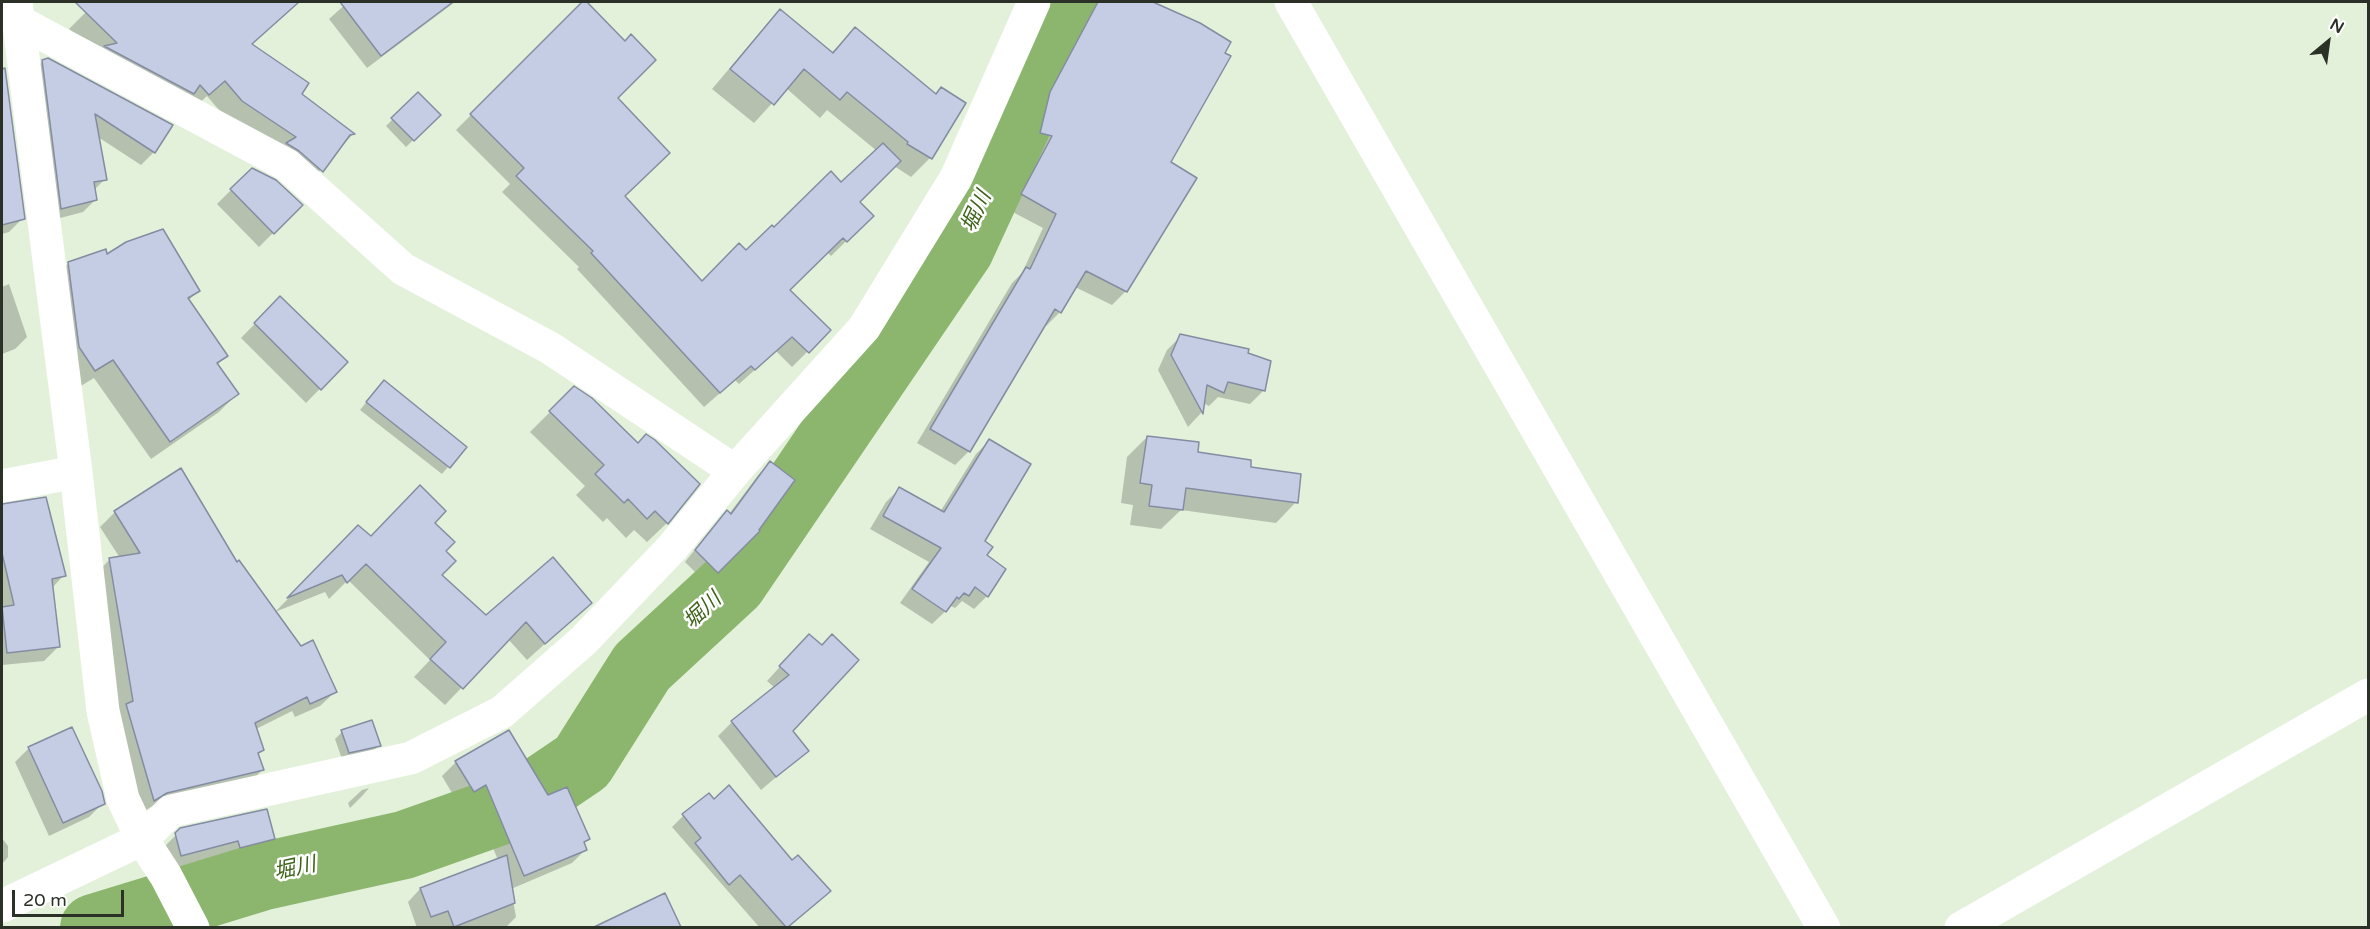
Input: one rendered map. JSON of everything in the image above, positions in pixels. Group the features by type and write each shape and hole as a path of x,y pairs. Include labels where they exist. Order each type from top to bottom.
{"street":[{"path":"2,906 142,839 171,811 411,758 502,712 591,633 672,548 735,471 864,328 956,178 1034,2"},
{"path":"1291,2 1824,927"},
{"path":"17,11 287,165 403,269 550,348 735,471"},
{"path":"17,11 76,472 103,711 123,799 142,839 166,876 193,927"},
{"path":"2,486 76,472"},
{"path":"1961,927 2368,695"}],"building":[{"path":"75,2 299,2 252,44 309,83 302,94 355,134 350,135 323,172 286,143 296,137 242,101 225,81 209,95 200,85 194,94 104,46 117,43"},
{"path":"340,2 453,2 381,56"},
{"path":"582,2 587,2 625,41 631,34 656,60 618,98 670,153 625,196 702,281 739,243 746,250 772,225 774,227 831,171 841,182 883,143 901,161 860,202 874,216 847,242 843,238 790,290 831,330 809,353 792,337 755,370 751,366 720,393 591,253 593,251 516,176 524,168 470,114"},
{"path":"1098,2 1153,2 1200,23 1231,42 1225,53 1231,56 1171,162 1197,178 1127,292 1086,271 1061,313 1055,309 970,452 930,429 1026,267 1030,269 1056,214 1021,194 1052,136 1040,133 1050,92"},
{"path":"780,9 833,53 855,27 936,94 941,87 966,103 932,159 907,144 908,142 847,92 840,100 804,69 774,105 730,69"},
{"path":"48,58 173,125 155,153 95,114 107,180 94,182 97,200 61,209 42,60"},
{"path":"5,68 25,219 2,225 2,69"},
{"path":"418,92 441,115 414,141 391,118"},
{"path":"252,168 276,180 303,205 274,234 230,189"},
{"path":"163,229 200,291 188,298 228,356 217,363 239,394 170,442 113,360 95,371 79,347 68,262 106,249 107,254 126,242"},
{"path":"280,296 348,362 321,390 254,323"},
{"path":"1180,334 1249,349 1248,353 1271,361 1265,391 1228,382 1224,393 1207,385 1203,414 1171,355"},
{"path":"384,380 467,447 450,468 366,402"},
{"path":"574,386 592,398 638,443 646,434 655,440 700,484 668,524 655,511 647,519 628,499 624,503 595,474 604,465 549,411"},
{"path":"1147,436 1199,442 1198,452 1251,460 1251,467 1301,474 1298,503 1186,488 1183,510 1149,506 1152,485 1140,483"},
{"path":"989,439 1031,464 985,541 993,547 987,555 1006,569 988,597 975,587 969,596 964,593 959,599 957,597 946,612 912,589 941,548 883,516 899,487 944,512"},
{"path":"770,461 795,480 760,531 718,573 695,550 727,510 731,514"},
{"path":"181,468 237,562 239,560 301,646 313,640 337,692 310,704 307,697 255,723 264,750 258,753 264,770 167,793 154,801 126,704 133,701 109,558 140,553 114,511"},
{"path":"420,485 446,511 435,523 455,542 446,551 456,561 442,575 486,615 553,557 592,603 545,644 526,622 463,689 430,659 446,642 366,564 347,583 342,575 287,598 358,525 371,536"},
{"path":"46,497 66,576 52,579 60,647 7,653 2,607 14,605 2,553 2,504"},
{"path":"809,634 822,645 832,634 859,660 793,731 809,751 776,777 731,721 789,675 779,666"},
{"path":"372,720 381,746 349,753 341,730"},
{"path":"72,727 102,791 105,804 63,823 28,747"},
{"path":"509,730 548,795 567,787 590,839 584,842 587,850 524,876 486,785 474,792 455,761"},
{"path":"729,785 792,860 798,855 831,891 788,927 740,875 729,885 695,843 701,838 682,814 709,793 714,799"},
{"path":"267,809 275,839 240,848 238,841 181,856 175,833 180,828"},
{"path":"507,855 515,903 454,927 448,911 431,917 420,888"},
{"path":"665,893 681,927 594,927"}],"waterway":[{"name":"堀川","path":"94,928 264,876 404,845 520,804 582,762 642,667 733,583 960,249 1017,125 1063,2"}]}
